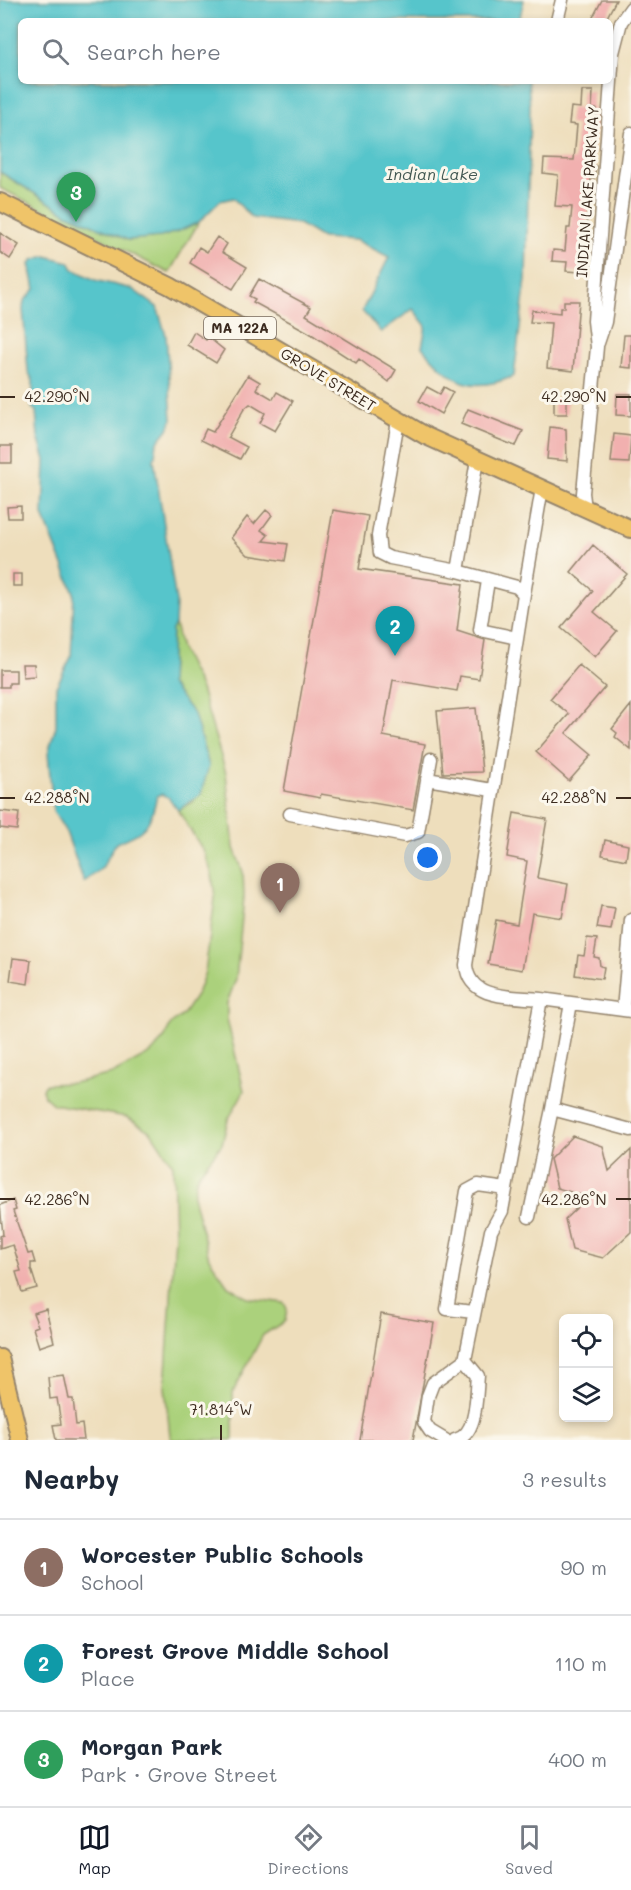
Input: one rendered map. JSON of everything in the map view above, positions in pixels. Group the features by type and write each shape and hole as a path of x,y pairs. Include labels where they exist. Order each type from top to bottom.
{"main road":[{"name":"GROVE STREET","path":"0,202 170,286 398,421 477,460 631,529"},
{"path":"0,1358 21,1440"}],"street":[{"path":"558,18 562,0"},
{"name":"INDIAN LAKE PARKWAY","path":"613,66 621,22 631,9"},
{"name":"INDIAN LAKE PARKWAY","path":"585,508 583,493 597,347 594,321 612,84"},
{"name":"INDIAN LAKE PARKWAY","path":"597,347 605,322 631,133"},
{"path":"398,421 378,536 380,553 390,558 458,571 517,587 524,594"},
{"path":"458,571 471,479 477,460"},
{"path":"542,488 492,790 467,951 466,972 473,986 483,992 627,1010 631,920"},
{"path":"488,581 480,630 517,638"},
{"path":"290,814 405,836 418,832 431,759"},
{"path":"427,779 492,790"},
{"path":"445,1440 430,1431 424,1422 428,1396 434,1383 465,1360 491,1231 502,1211 547,1000"},
{"path":"529,1217 571,1004"},
{"path":"552,1109 631,1130"},
{"path":"474,1312 447,1309 467,1191 478,1185 506,1189"},
{"path":"455,1440 467,1433 472,1420 478,1376 465,1360"}],"green space":[{"path":"0,172 68,214 128,240 161,237 199,222 169,273 0,188"},
{"path":"175,624 181,649 201,689 226,773 234,848 243,872 244,897 236,979 227,1003 227,1019 244,1091 228,1120 222,1144 197,1176 193,1196 209,1258 228,1286 248,1298 284,1303 287,1309 285,1321 263,1335 233,1392 233,1440 171,1440 170,1436 165,1387 175,1237 173,1165 151,1132 127,1117 53,1104 44,1096 42,1089 47,1084 73,1083 112,1074 151,1053 165,1037 171,1024 183,1015 197,994 205,972 215,898 212,874 204,852 178,810 193,802 209,766 194,714 170,684 172,630"}],"water":[{"name":"Indian Lake","path":"0,0 524,0 520,18 18,18 18,84 528,84 530,107 526,279 514,376 485,384 463,382 453,377 422,347 426,326 413,309 381,332 362,311 389,257 356,240 322,238 299,224 252,218 233,198 220,201 199,222 179,231 161,237 128,240 68,214 0,172"},
{"path":"46,256 69,262 73,269 95,280 132,289 157,307 166,335 172,419 168,429 157,443 154,460 176,602 175,624 172,630 170,684 194,714 209,766 201,794 178,810 168,797 161,794 157,796 145,827 116,843 102,868 84,882 66,832 53,811 48,753 56,726 56,687 71,657 74,593 43,515 45,460 38,437 36,411 32,408 33,381 28,371 24,301 35,289 30,264 33,260"}],"building":[{"path":"602,0 616,0 607,18 593,18"},
{"path":"582,91 593,91 592,109 597,109 592,165 596,166 589,191 584,265 581,264 581,272 566,271 567,262 552,261 553,250 565,251 572,207 555,206 558,175 543,173 544,159 574,160 577,125 569,124 571,107 581,108"},
{"path":"0,233 19,245 10,259 0,252"},
{"path":"217,237 227,244 222,252 247,267 233,289 190,263 199,247 207,252"},
{"path":"259,279 311,307 306,315 396,370 389,382 359,359 356,363 308,332 253,302 255,299 249,296"},
{"path":"564,301 579,301 573,371 547,368 551,323 530,322 532,310 560,313 560,308 564,308"},
{"path":"194,332 206,340 208,337 224,350 216,363 187,345"},
{"path":"624,335 631,335 631,368 621,367"},
{"path":"248,375 260,382 256,389 273,399 277,392 293,401 275,431 260,423 265,413 250,404 244,409 228,437 247,447 240,459 201,440 206,429 213,432"},
{"path":"427,387 440,394 444,387 453,392 441,414 419,401"},
{"path":"617,394 631,394 631,416 616,415"},
{"path":"554,398 567,398 567,414 554,414"},
{"path":"468,409 523,431 517,444 515,446 461,424"},
{"path":"550,427 566,429 567,461 547,459"},
{"path":"614,434 631,436 629,463 611,462"},
{"path":"0,446 12,446 12,463 0,463"},
{"path":"21,506 21,518 8,518 7,507"},
{"path":"266,510 272,515 261,530 268,535 263,541 288,544 285,561 248,555 231,538 247,517 254,524"},
{"path":"333,510 368,516 359,569 463,584 457,631 485,640 479,679 460,676 457,691 393,680 383,736 425,744 413,810 321,794 320,798 284,791"},
{"path":"593,545 627,574 594,612 617,631 595,657 561,628 593,591 571,572"},
{"path":"13,574 22,574 22,586 13,586"},
{"path":"22,664 34,664 35,676 23,677"},
{"path":"579,665 605,687 566,733 592,755 569,781 536,752 569,714 550,699"},
{"path":"0,670 16,670 16,683 9,683 9,687 0,687"},
{"path":"631,705 631,750 615,737 617,733 612,729"},
{"path":"476,708 482,772 443,773 437,711"},
{"path":"0,811 19,813 17,830 0,828"},
{"path":"514,813 547,819 537,878 568,884 562,918 532,913 522,970 488,964 496,920 517,924 527,861 507,857"},
{"path":"605,840 628,845 626,860 602,855"},
{"path":"601,906 615,908 611,930 597,928"},
{"path":"587,938 597,939 594,957 599,958 600,966 604,967 602,979 575,975 578,955 584,956"},
{"path":"13,958 31,960 28,984 10,981"},
{"path":"573,1136 603,1146 609,1171 631,1150 631,1232 603,1258 572,1250 565,1219 588,1197 557,1188 550,1159"},
{"path":"13,1200 16,1210 13,1211 28,1254 32,1253 35,1263 31,1263 31,1269 37,1288 22,1292 16,1272 21,1271 13,1245 0,1249 0,1236 3,1235 0,1205"},
{"path":"46,1309 54,1342 39,1347 33,1328 38,1326 33,1313"},
{"path":"381,1314 434,1323 413,1440 360,1440"},
{"path":"64,1375 69,1399 73,1399 76,1425 82,1424 84,1440 56,1440 53,1425 61,1424 57,1398 50,1399 48,1377"}],"place":[{"name":"Morgan Park","path":"76,222"},
{"name":"Forest Grove Middle School","path":"395,656"},
{"name":"Worcester Public Schools","path":"280,913"}]}
